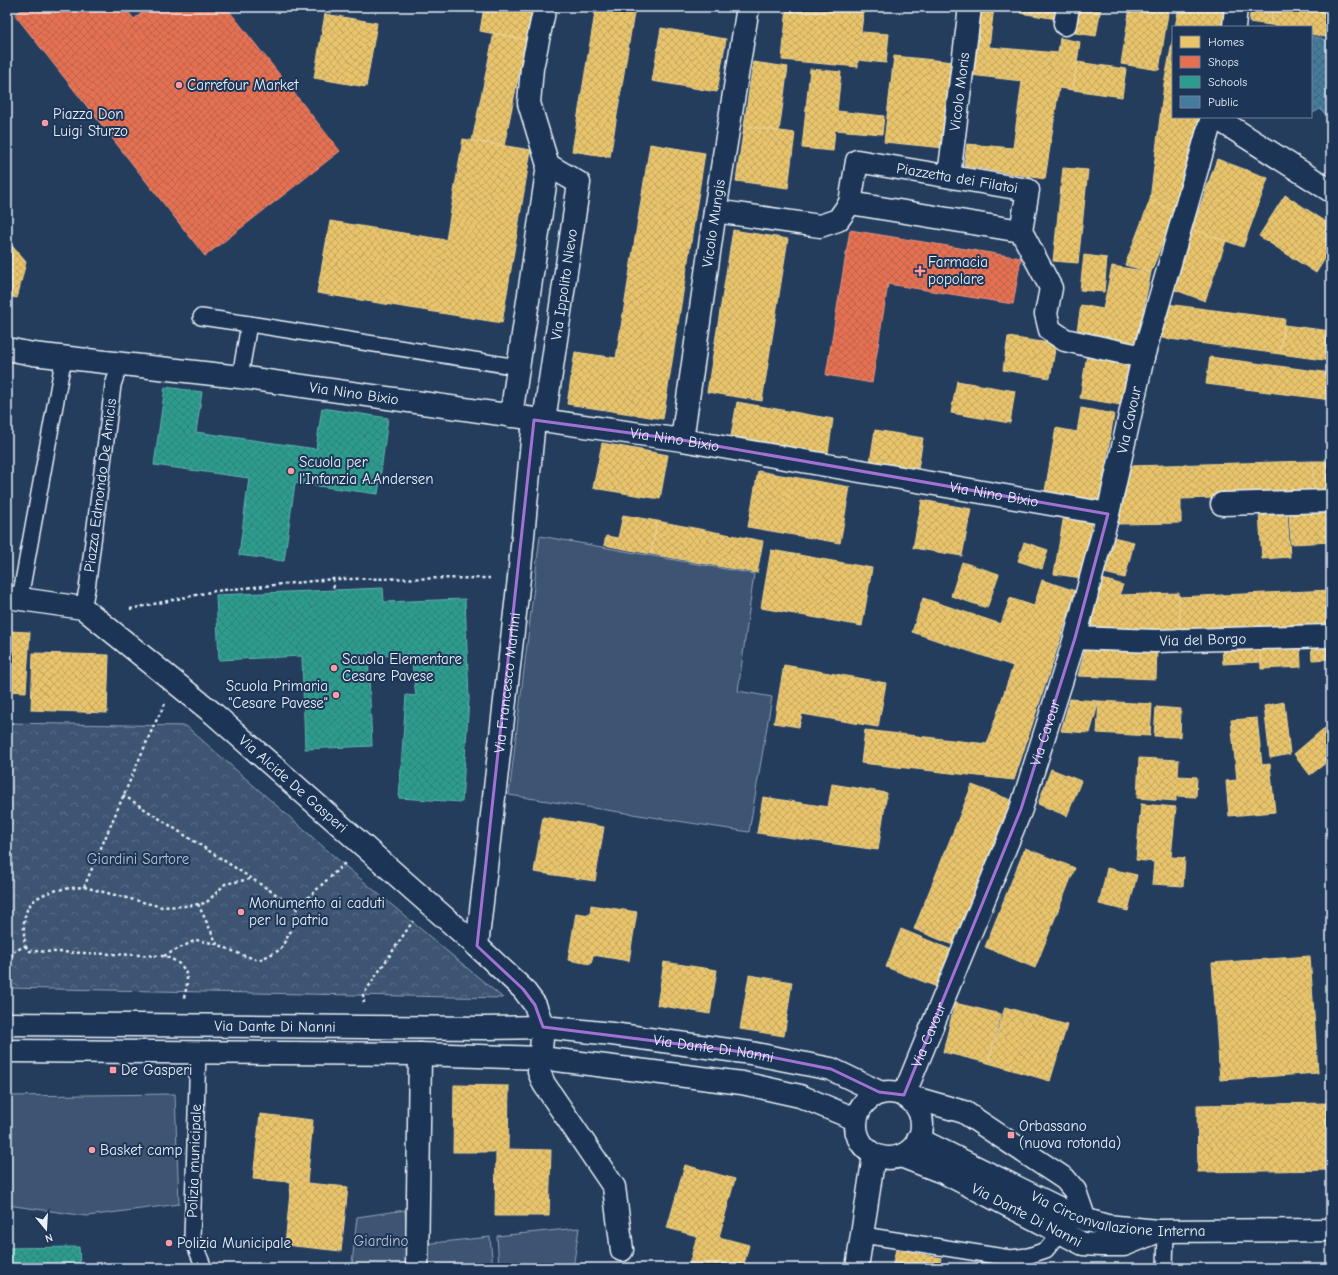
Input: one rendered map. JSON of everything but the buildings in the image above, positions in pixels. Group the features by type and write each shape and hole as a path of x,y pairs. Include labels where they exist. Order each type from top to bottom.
{"street":[{"path":"511,416 548,165 529,103 532,68 545,7"},
{"name":"Vicolo Mungis","path":"685,441 715,211 748,7"},
{"name":"Vicolo Moris","path":"949,176 970,7"},
{"path":"1234,26 1236,7"},
{"name":"Via Cavour","path":"904,1095 1021,809 1074,638 1108,514 1143,357 1212,118"},
{"path":"1218,118 1331,191"},
{"name":"Piazzetta dei Filatoi","path":"715,211 820,226 838,220 850,203 856,161 1028,190 1021,231"},
{"name":"Via Ippolito Nievo","path":"539,420 579,183 548,165"},
{"path":"850,203 1021,231 1051,288 1046,314 1050,330 1065,340 1143,357"},
{"name":"Via Nino Bixio","path":"7,349 34,354 64,356 120,364 240,377 685,441 1108,514"},
{"name":"Via Francesco Martini","path":"477,946 519,578 539,420"},
{"path":"1222,504 1331,501"},
{"name":"Via Alcide De Gasperi","path":"14,597 83,608 214,714 477,946 523,989 535,1005 543,1027"},
{"name":"Via del Borgo","path":"1074,638 1155,641 1331,636"},
{"name":"Via Dante Di Nanni","path":"7,1024 486,1028 543,1027 612,1034 751,1053 831,1069 879,1092 892,1091 964,1112 1065,1179 1075,1191 1085,1220"},
{"path":"543,1027 539,1072 544,1084 614,1187 622,1250"},
{"name":"Via Dante Di Nanni","path":"7,1051 420,1054 540,1058 742,1083 800,1096 855,1119"},
{"path":"417,1268 420,1054"},
{"path":"858,1268 874,1155 865,1149 859,1140 855,1130 855,1119 862,1104 879,1092"},
{"path":"901,1156 908,1152 918,1139 921,1132 920,1114 912,1100 904,1095"},
{"name":"Via Circonvallazione Interna","path":"918,1139 1085,1220 1107,1226 1162,1232 1331,1230"},
{"name":"Via Dante Di Nanni","path":"874,1155 883,1158 901,1156 945,1173 1082,1244 1124,1245 1162,1232"}],"lane":[{"path":"201,317 518,367"},
{"path":"240,377 249,324"},
{"path":"14,597 64,356"},
{"name":"Piazza Edmondo De Amicis","path":"83,608 87,589 113,385 120,364"},
{"name":"Polizia municipale","path":"198,1052 192,1238 204,1268"},
{"path":"863,1235 1010,1258 1028,1256 1046,1250 1061,1232"},
{"path":"1162,1232 1165,1268"}],"path":[{"path":"130,609 215,591 333,579 490,578"},
{"path":"333,579 334,590"},
{"path":"84,887 97,860 123,795 154,725 166,702"},
{"path":"123,795 297,908"},
{"path":"164,956 196,940 217,944 242,955 259,960 280,950 293,927 297,908 348,861"},
{"path":"183,1000 186,992 186,972 177,960 164,956 30,951 25,946 24,928 28,908 42,896 65,888 84,887 162,907 206,903 224,884 251,878"},
{"path":"364,1001 364,995 412,922 427,902"},
{"path":"198,904 217,944"},
{"path":"7,952 13,952 25,946"},
{"path":"7,974 13,952"}],"highlighted area":[{"path":"534,420 682,440 1108,514 1075,638 1021,809 904,1095 879,1092 831,1069 751,1053 543,1027 535,1005 523,989 477,946"}],"green space":[{"path":"540,536 754,574 738,691 772,697 749,832 509,795"},
{"name":"Giardini Sartore","path":"7,723 186,726 344,865 503,998 7,988"},
{"name":"Basket camp","path":"175,1094 179,1204 87,1216 7,1205 7,1096"},
{"name":"Giardino","path":"405,1210 409,1268 342,1268 352,1264 357,1217"},
{"path":"579,1228 573,1268 499,1268 497,1236"},
{"name":"Giardino","path":"490,1237 493,1268 425,1268 423,1244"}],"place":[{"name":"Carrefour Market","path":"179,85"},
{"name":"Piazza Don Luigi Sturzo","path":"45,123"},
{"name":"Farmacia popolare","path":"920,271"},
{"name":"Scuola per l'Infanzia A.Andersen","path":"291,471"},
{"name":"Scuola Elementare Cesare Pavese","path":"334,668"},
{"name":"Scuola Primaria \"Cesare Pavese\"","path":"336,695"},
{"name":"Monumento ai caduti per la patria","path":"241,912"},
{"name":"De Gasperi","path":"113,1070"},
{"name":"Orbassano (nuova rotonda)","path":"1011,1135"},
{"name":"Basket camp","path":"92,1150"},
{"name":"Polizia Municipale","path":"169,1243"}]}
